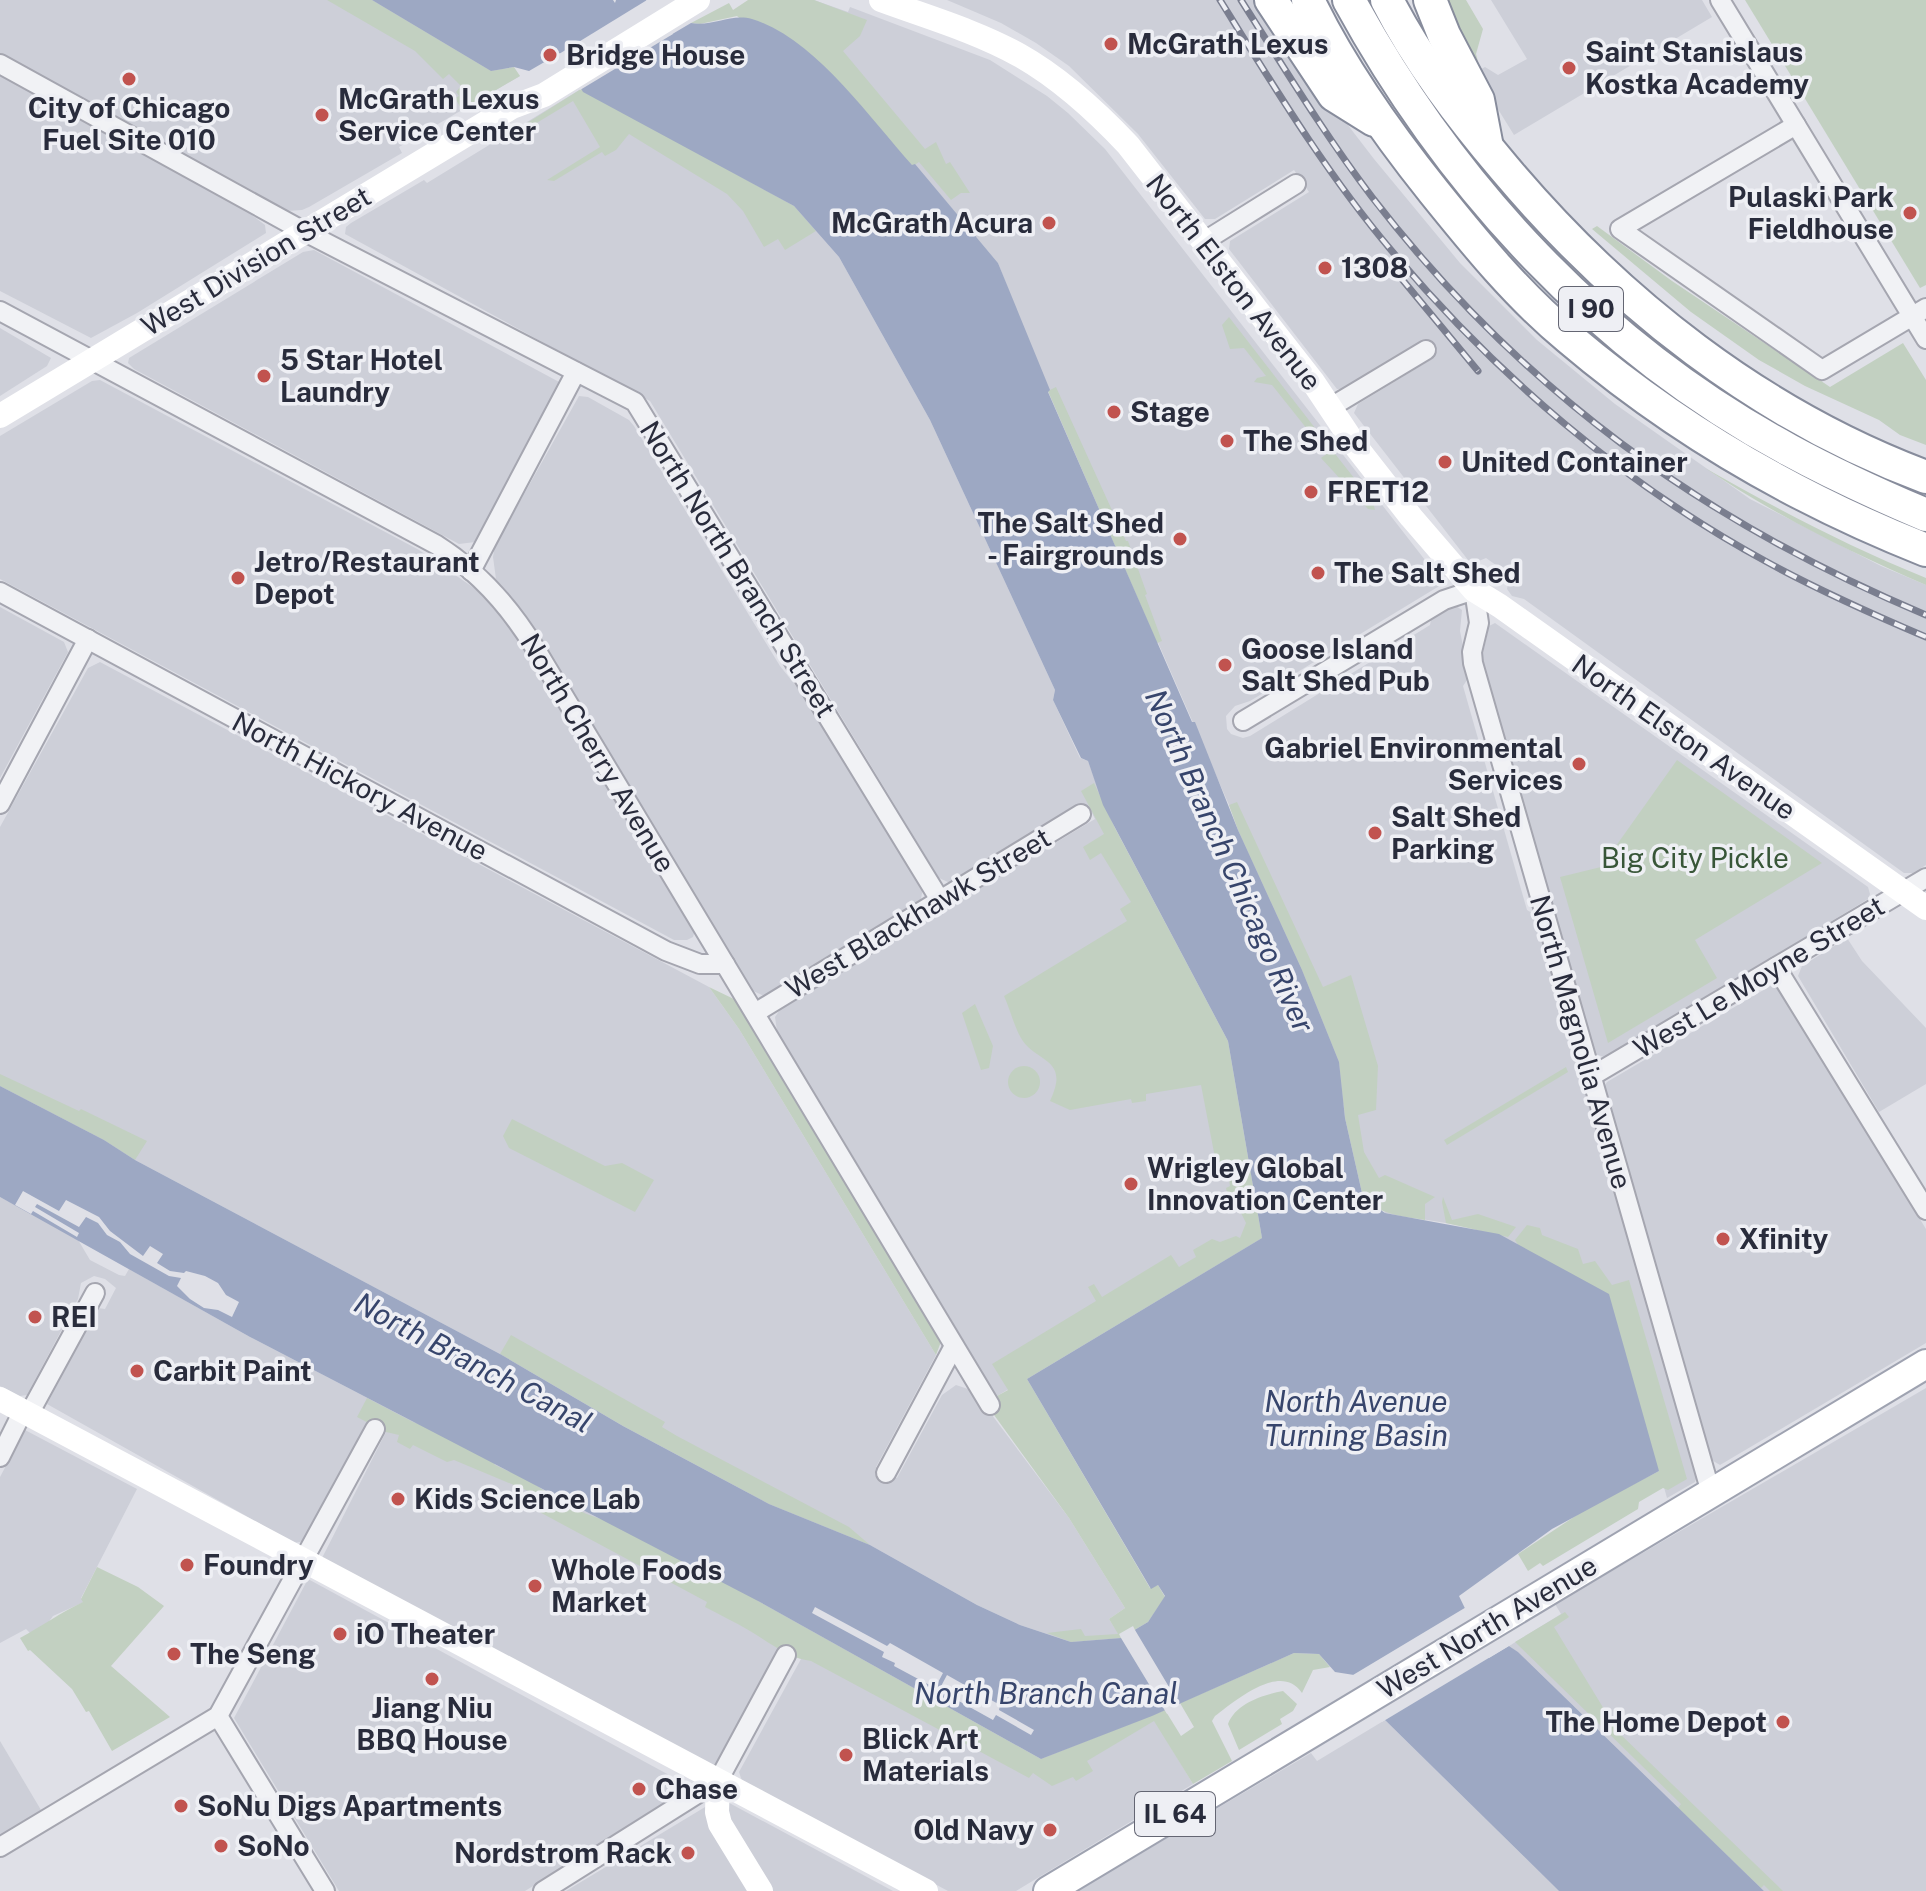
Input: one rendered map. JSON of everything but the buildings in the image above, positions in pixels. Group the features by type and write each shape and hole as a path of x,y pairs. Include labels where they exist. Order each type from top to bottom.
{"highway":[{"path":"1271,0 1334,95 1383,125"},
{"name":"I 90","path":"1308,0 1342,63 1383,125 1464,229 1567,337 1642,396 1763,473 1812,500 1926,550"},
{"name":"I 90","path":"1349,0 1389,70 1449,158 1521,244 1580,300 1641,352 1786,449 1926,515"},
{"name":"I 90","path":"1387,0 1428,67 1488,149 1545,216 1595,267 1670,332 1740,382 1784,409 1926,477"},
{"path":"1430,0 1444,35 1478,100 1488,149"}],"main road":[{"name":"West Division Street","path":"0,416 512,107 544,95 569,72 666,10 698,0"},
{"name":"North Elston Avenue","path":"881,0 911,6 1018,55 1062,83 1128,145 1331,407 1357,448 1405,510 1474,590 1926,908"},
{"name":"West North Avenue","path":"1048,1891 1926,1364"},
{"path":"0,1399 926,1891"},
{"path":"718,1781 717,1812 720,1824 761,1891"}],"street":[{"path":"1720,0 1796,125 1919,312 1926,339"},
{"name":"North North Branch Street","path":"0,64 305,232 635,402 940,900"},
{"path":"1796,125 1620,229 1822,370 1919,312"},
{"path":"1203,242 1296,184"},
{"name":"North Cherry Avenue","path":"0,311 437,545 471,571 522,626 990,1405"},
{"path":"1331,407 1426,350"},
{"path":"471,571 576,372"},
{"path":"1243,721 1444,600 1474,590"},
{"name":"North Magnolia Avenue","path":"1474,590 1479,623 1472,652 1473,663 1711,1493"},
{"name":"North Hickory Avenue","path":"0,592 666,951 700,964 725,964"},
{"path":"0,804 88,639"},
{"name":"West Blackhawk Street","path":"755,1013 1081,814"},
{"name":"West Le Moyne Street","path":"1592,1076 1926,878"},
{"path":"1776,967 1926,1210"},
{"path":"0,1457 95,1293"},
{"path":"886,1473 954,1346"},
{"path":"0,1847 218,1716 375,1429"},
{"path":"543,1891 718,1781 786,1655"},
{"path":"218,1716 316,1888"}],"shaded area":[{"path":"0,0 372,0 520,76 399,147 402,153 309,207 287,211 0,57"},
{"path":"748,0 814,0 848,12 850,7 990,60 1068,113 1105,149 1439,578 1440,586 1250,701 1235,706 1226,716 1227,729 1231,734 1243,738 1250,736 1430,625 1431,620 1449,609 1456,606 1462,610 1460,631 1469,677 1463,686 1527,910 1539,917 1698,1474 1695,1482 1667,1498 1609,1294 1470,1227 1385,1213 1229,805 1048,391 998,263 915,165"},
{"path":"947,0 1267,0 1344,120 1374,159 1460,263 1537,340 1615,404 1750,499 1881,566 1926,585 1926,865 1913,873 1904,873 1524,599 1512,596 1507,589 1510,575 1486,558 1474,563 1468,560 1354,413 1358,404 1435,357 1424,340 1343,389 1337,389 1229,249 1230,241 1309,192 1294,170 1215,219 1205,219 1138,134 1069,66 1001,23"},
{"name":"Saint Stanislaus Kostka Academy","path":"1491,0 1702,0 1712,17 1514,135 1475,72 1485,67 1498,75 1527,59"},
{"path":"0,73 229,198 265,225 266,233 91,338 0,291"},
{"path":"581,89 794,206 839,257 930,420 1055,690 1053,700 1080,758 1088,761 1262,1238 997,1396 777,1031 775,1017 781,1008 1095,819 1088,805 957,882 950,883 939,878 650,401 345,234 346,227 351,223 424,180 427,183"},
{"path":"314,250 561,383 475,542 459,544 128,363 129,358 303,252"},
{"path":"0,328 51,358 47,366 0,396"},
{"path":"100,380 419,550 474,588 508,623 538,670 695,930 693,937 674,940 0,579 0,436 92,381"},
{"path":"579,396 588,397 629,420 634,426 780,666 812,706 923,888 920,904 773,994 762,995 751,990 496,579 495,546"},
{"path":"0,607 64,642 68,652 0,778"},
{"path":"1495,623 1868,887 1868,899 1607,1058 1595,1054 1481,662 1489,626"},
{"path":"100,662 709,987 739,1029 936,1355 876,1467 897,1478 942,1395 956,1385 974,1391 1069,1518 1125,1608 1109,1619 1121,1638 1071,1642 1020,1625 977,1605 870,1545 769,1504 500,1354 0,1086 0,827 88,668"},
{"path":"1847,938 1862,961 1926,1028 1926,1084 1879,1112 1798,976 1802,966"},
{"path":"1772,985 1780,990 1926,1229 1926,1343 1720,1465 1710,1459 1604,1087 1607,1082"},
{"path":"0,1197 77,1238 90,1260 119,1275 125,1276 129,1269 250,1337 758,1601 1040,1759 1152,1716 1193,1784 1016,1891 948,1891 742,1781 739,1772 801,1659 778,1649 714,1766 322,1558 386,1432 368,1424 305,1541 294,1543 47,1404 98,1308 105,1309 116,1288 105,1279 94,1276 81,1283 78,1299 27,1395 20,1396 0,1386"},
{"path":"1926,1388 1926,1891 1764,1891 1509,1646 1561,1614 1555,1604"},
{"path":"25,1430 137,1489 81,1598 84,1602 53,1616 48,1623 30,1633 26,1629 0,1643 0,1477"},
{"path":"308,1579 693,1788 525,1891 339,1891 234,1718"},
{"path":"1385,1720 1559,1891 1077,1891 1311,1753 1317,1761"},
{"path":"0,1741 41,1810 0,1835"},
{"path":"720,1798 893,1891 566,1891"}],"green space":[{"path":"327,0 372,0 491,71 514,67 520,76 462,110 455,98 459,96 456,92 461,86 449,74 443,79 415,51"},
{"path":"748,0 814,0 867,20 860,36 843,51 925,149 936,142 946,164 950,162 970,193 961,193 951,200 919,162 913,166 737,16 691,23 729,3 733,10"},
{"path":"1439,0 1466,0 1483,29 1476,54 1480,69 1475,72"},
{"path":"1745,0 1926,0 1926,285 1920,288"},
{"path":"581,89 794,206 816,231 785,250 778,239 764,247 743,211 727,194 629,134 616,150 605,156 602,152 554,181 547,180 600,147 573,101 510,139 508,135"},
{"path":"1597,226 1672,281 1830,387 1903,343 1926,380 1926,445 1900,435 1879,420 1805,386 1759,360 1691,312 1592,229"},
{"path":"1229,317 1329,446 1323,449 1272,385 1254,382 1266,376 1244,348 1230,349 1222,325"},
{"path":"1056,387 1128,541 1162,641 1157,643 1048,391"},
{"path":"1332,450 1373,502 1375,510 1368,509 1321,458"},
{"path":"1705,468 1814,527 1926,578 1926,585 1813,532"},
{"name":"Big City Pickle","path":"1677,760 1822,863 1695,940 1717,978 1608,1043 1560,877 1601,867"},
{"path":"1094,783 1228,1041 1262,1238 1027,1379 1150,1588 1158,1585 1165,1597 1148,1622 1121,1638 1071,1642 1047,1633 1081,1629 1085,1636 1118,1634 1109,1619 1125,1608 1069,1518 989,1408 1000,1401 997,1396 1008,1390 992,1364 1096,1301 1088,1287 1094,1284 1102,1297 1171,1255 1179,1267 1196,1257 1193,1250 1212,1239 1220,1242 1236,1236 1240,1238 1246,1223 1237,1205 1229,1201 1227,1167 1217,1168 1201,1085 1146,1094 1146,1101 1132,1103 1131,1099 1070,1110 1050,1101 1055,1087 1054,1068 1021,1038 1004,996 1127,921 1120,909 1131,902 1101,853 1090,860 1083,847 1104,834 1081,791"},
{"path":"1237,802 1323,987 1351,975 1378,1066 1376,1110 1358,1115 1364,1152 1379,1178 1385,1175 1435,1197 1425,1204 1425,1220 1382,1210 1362,1193 1345,1118 1339,1062 1302,970 1238,830 1229,805"},
{"path":"709,987 738,1001 942,1339 936,1355 739,1029"},
{"path":"975,1004 993,1046 989,1068 981,1070 962,1013"},
{"path":"1024,1066 1035,1071 1040,1082 1035,1093 1024,1098 1013,1093 1008,1082 1013,1071"},
{"path":"1566,1067 1568,1072 1447,1145 1444,1140"},
{"path":"0,1074 147,1141 135,1160 104,1140 0,1086"},
{"path":"512,1119 605,1166 622,1163 654,1180 635,1212 509,1148 503,1136"},
{"path":"1443,1197 1452,1220 1478,1214 1516,1227 1508,1237 1446,1223"},
{"path":"1527,1225 1540,1228 1542,1235 1578,1249 1583,1264 1595,1261 1612,1285 1629,1280 1687,1479 1668,1490 1663,1488 1639,1502 1638,1509 1543,1566 1540,1563 1528,1571 1518,1554 1586,1509 1659,1471 1515,1240"},
{"path":"511,1335 665,1422 662,1427 677,1436 849,1527 870,1545 769,1504 623,1426 500,1354"},
{"path":"367,1398 413,1422 481,1444 495,1465 510,1472 512,1467 564,1503 594,1517 622,1522 653,1546 677,1550 700,1571 718,1581 734,1580 748,1587 758,1601 1041,1759 1165,1710 1181,1736 1194,1727 1180,1703 1294,1653 1319,1654 1330,1667 1313,1670 1302,1693 1293,1684 1271,1682 1246,1694 1215,1716 1212,1721 1232,1761 1193,1784 1154,1721 1087,1761 1093,1771 1076,1781 1073,1777 1052,1786 1033,1773 1029,1778 811,1661 787,1653 705,1607 707,1602 519,1501 523,1495 532,1497 533,1493 454,1460 447,1462 413,1445 410,1449 397,1442 399,1435 357,1417"},
{"path":"97,1567 138,1587 164,1606 111,1666 170,1717 112,1751 72,1689 28,1651 20,1638 83,1602 81,1599"},
{"path":"1565,1612 1569,1617 1554,1627 1618,1732 1783,1891 1770,1891 1764,1885 1761,1888 1678,1808 1681,1804 1515,1642"},
{"path":"1283,1691 1297,1704 1293,1711 1280,1719 1282,1724 1239,1750 1228,1724 1232,1717 1251,1701"}],"water":[{"path":"372,0 613,0 615,3 616,0 646,0 669,36 691,23 752,19 797,43 839,81 912,165 915,164 998,263 1050,390 1048,392 1192,722 1195,722 1238,830 1302,970 1339,1062 1345,1118 1365,1199 1385,1213 1499,1234 1609,1294 1659,1471 1552,1529 1459,1596 1489,1658 1509,1646 1518,1652 1764,1891 1559,1891 1385,1720 1354,1675 1335,1672 1319,1654 1294,1653 1152,1716 1041,1759 758,1601 250,1337 0,1197 0,1086 500,1354 623,1426 769,1504 870,1545 977,1605 1020,1625 1071,1642 1121,1638 1148,1622 1165,1596 1158,1585 1151,1589 1027,1379 1262,1238 1228,1041 1103,805 1088,761 1081,758 1053,700 1055,690 930,420 839,257 794,206 583,92 560,53 529,71 514,67 491,71"}],"pier":[{"path":"651,0 673,34 580,90 559,54"},
{"path":"23,1191 59,1211 66,1200 99,1217 110,1231 143,1256 150,1246 163,1254 157,1263 170,1271 186,1271 218,1283 226,1295 239,1302 232,1317 204,1308 190,1299 177,1286 181,1278 169,1276 130,1254 98,1223 86,1217 79,1227 37,1204 35,1207 79,1233 77,1237 33,1211 31,1214 15,1205"},
{"path":"1468,1606 1490,1652 1507,1642 1512,1644 1382,1722 1348,1678"},
{"path":"815,1607 943,1673 935,1688 894,1666 895,1663 882,1657 884,1652 812,1613"},
{"path":"1133,1626 1181,1707 1167,1714 1119,1634"},
{"path":"947,1675 1000,1705 999,1710 1034,1730 1031,1735 996,1715 993,1720 939,1690"}],"railway":[{"path":"1220,0 1301,128 1367,221 1431,296 1518,383 1612,462 1714,531 1806,582 1926,637"},
{"path":"1241,0 1372,197 1429,267 1490,331 1554,389 1621,443 1692,492 1766,537 1844,578 1926,615"},
{"path":"1401,278 1478,371"}],"place":[{"name":"McGrath Lexus","path":"1111,44"},
{"name":"Bridge House","path":"550,55"},
{"name":"Saint Stanislaus Kostka Academy","path":"1569,68"},
{"name":"City of Chicago Fuel Site 010","path":"129,79"},
{"name":"McGrath Lexus Service Center","path":"322,115"},
{"name":"Pulaski Park Fieldhouse","path":"1910,213"},
{"name":"McGrath Acura","path":"1049,223"},
{"name":"1308","path":"1325,268"},
{"name":"5 Star Hotel Laundry","path":"264,376"},
{"name":"Stage","path":"1114,412"},
{"name":"The Shed","path":"1227,441"},
{"name":"United Container","path":"1445,462"},
{"name":"FRET12","path":"1311,492"},
{"name":"The Salt Shed - Fairgrounds","path":"1180,539"},
{"name":"The Salt Shed","path":"1318,573"},
{"name":"Jetro/Restaurant Depot","path":"238,578"},
{"name":"Goose Island Salt Shed Pub","path":"1225,665"},
{"name":"Gabriel Environmental Services","path":"1579,764"},
{"name":"Salt Shed Parking","path":"1375,833"},
{"name":"Wrigley Global Innovation Center","path":"1131,1184"},
{"name":"Xfinity","path":"1723,1239"},
{"name":"REI","path":"35,1317"},
{"name":"Carbit Paint","path":"137,1371"},
{"name":"Kids Science Lab","path":"398,1499"},
{"name":"Foundry","path":"187,1565"},
{"name":"Whole Foods Market","path":"535,1586"},
{"name":"iO Theater","path":"340,1634"},
{"name":"The Seng","path":"174,1654"},
{"name":"Jiang Niu BBQ House","path":"432,1679"},
{"name":"The Home Depot","path":"1783,1722"},
{"name":"Blick Art Materials","path":"846,1755"},
{"name":"Chase","path":"639,1789"},
{"name":"SoNu Digs Apartments","path":"181,1806"},
{"name":"Old Navy","path":"1050,1830"},
{"name":"SoNo","path":"221,1846"},
{"name":"Nordstrom Rack","path":"688,1853"}],"water label":[{"name":"North Branch Chicago River","path":"1229,861"},
{"name":"North Branch Canal","path":"473,1363"},
{"name":"North Avenue Turning Basin","path":"1356,1419"},
{"name":"North Branch Canal","path":"1046,1694"}]}
